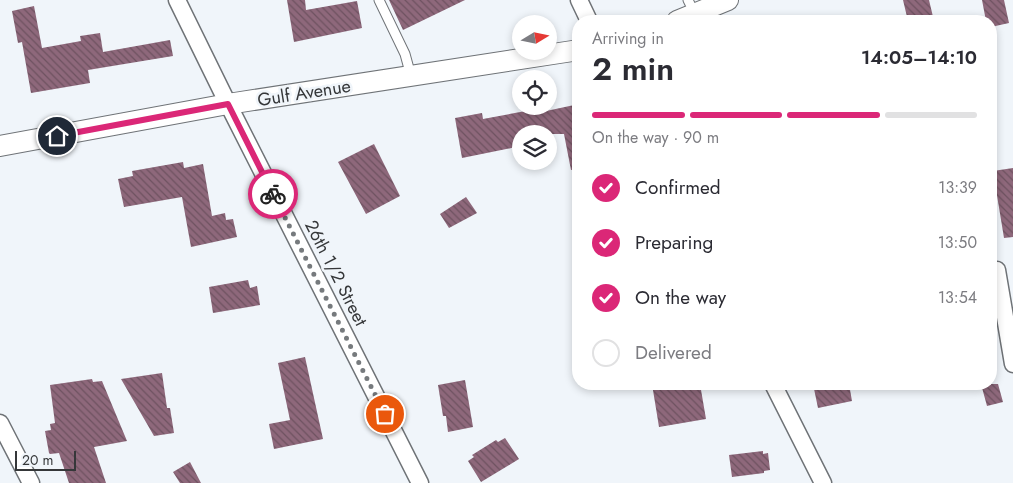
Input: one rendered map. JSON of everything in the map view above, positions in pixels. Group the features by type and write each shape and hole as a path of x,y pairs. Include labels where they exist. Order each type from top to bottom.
{"street":[{"name":"26th 1/2 Street","path":"177,0 420,483"},
{"path":"579,0 586,15"},
{"path":"687,12 728,0"},
{"name":"Gulf Avenue","path":"0,146 228,104 572,51"},
{"path":"997,270 1013,364"},
{"path":"776,390 824,483"},
{"path":"0,423 31,483"}],"lane":[{"path":"379,0 406,54 411,76"}],"building":[{"path":"287,0 305,0 306,10 357,1 362,28 294,42"},
{"path":"389,0 465,0 403,30"},
{"path":"903,0 929,0 933,15 907,15"},
{"path":"982,0 1004,0 1009,23 997,26 997,15 985,15"},
{"path":"34,6 42,48 81,41 80,36 100,33 103,52 170,40 173,56 88,70 90,83 31,93 22,42 18,43 12,11"},
{"path":"572,105 572,170 564,134 557,134 557,125 512,125 512,148 462,158 455,118 482,113 483,119 512,114 557,115 557,109"},
{"path":"374,144 400,196 366,214 338,162"},
{"path":"183,162 184,168 203,164 212,216 225,213 226,220 233,219 237,237 191,247 182,197 124,207 118,179 133,176 132,171"},
{"path":"1013,168 1013,237 1004,238 997,195 997,170"},
{"path":"466,197 477,213 449,228 440,214"},
{"path":"248,280 250,288 257,286 260,305 213,313 209,287"},
{"path":"305,357 323,439 274,449 269,424 290,420 278,363"},
{"path":"162,373 167,408 170,408 174,433 154,436 121,379"},
{"path":"92,379 93,382 102,381 127,441 94,447 106,483 69,483 59,453 49,453 45,431 51,430 50,424 55,423 50,385"},
{"path":"465,380 473,427 448,432 446,416 443,416 438,385"},
{"path":"998,384 1003,402 987,406 983,390 997,390"},
{"path":"653,390 701,390 706,419 659,427"},
{"path":"814,390 850,390 852,401 818,408"},
{"path":"505,438 519,459 481,482 468,461 474,457 472,455 496,440 498,442"},
{"path":"763,451 763,454 768,453 770,470 764,471 764,473 732,477 729,455"},
{"path":"190,462 201,483 180,483 173,472"}],"way so far":[{"path":"273,194 385,414"}],"route":[{"path":"57,136 228,104 273,194"}]}
